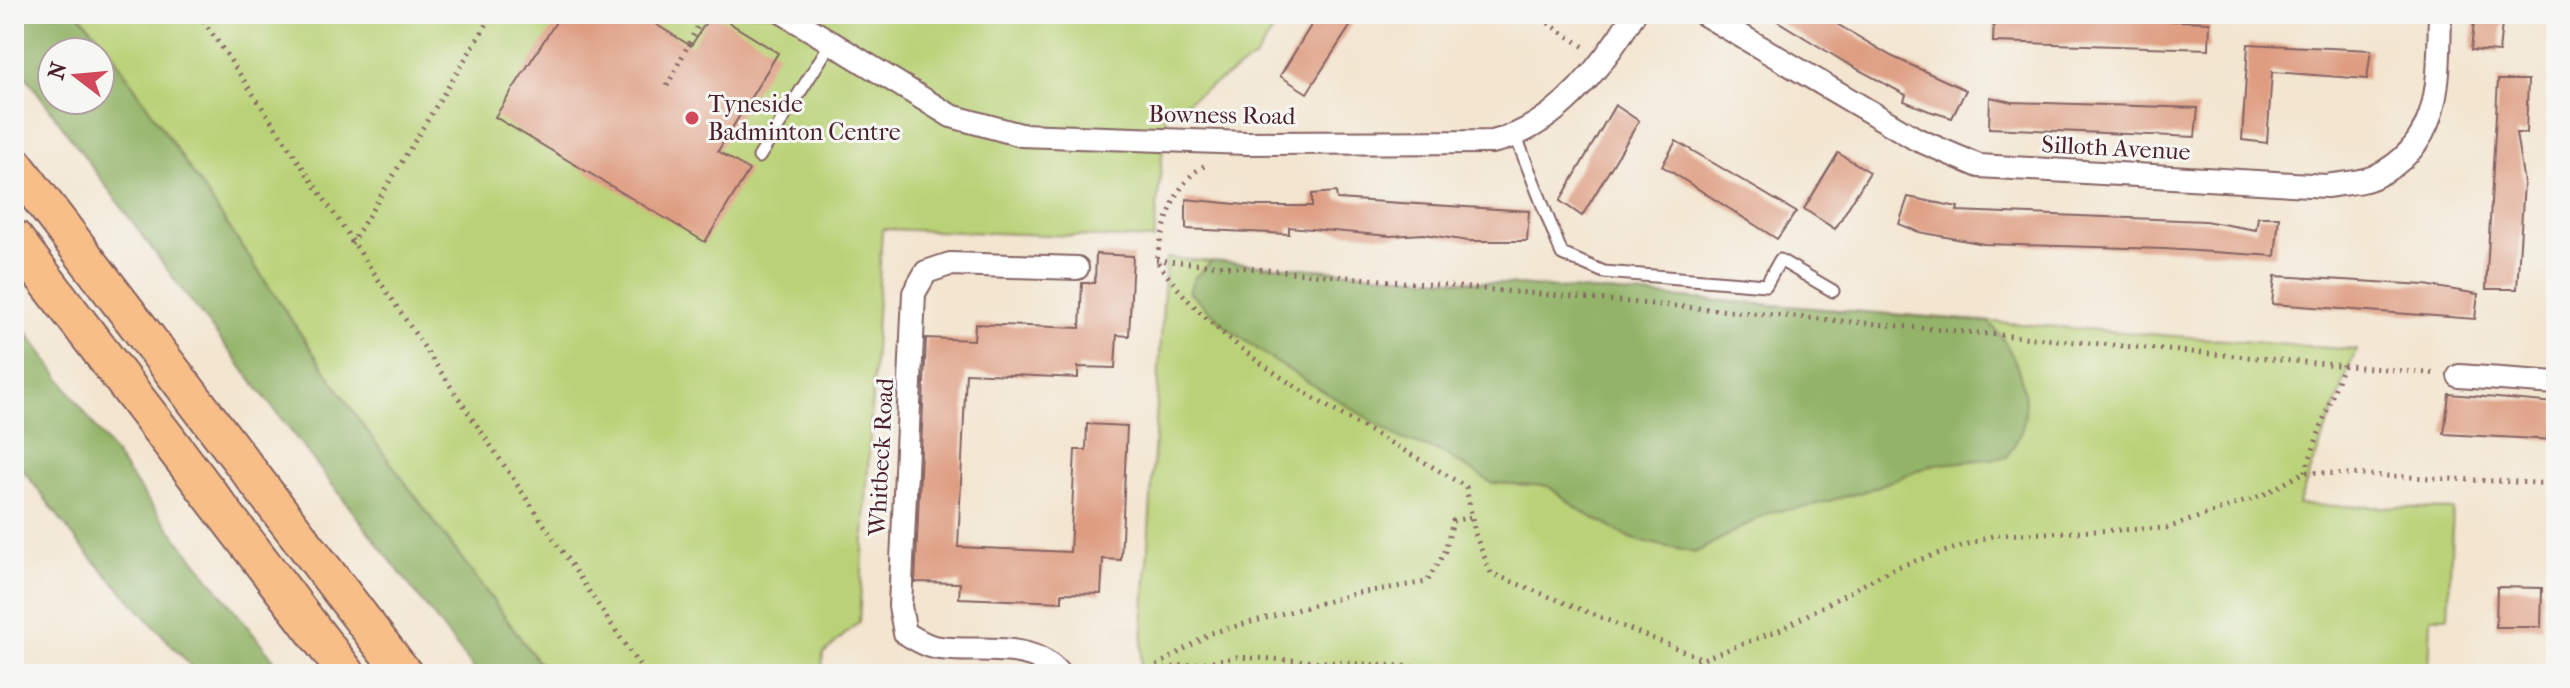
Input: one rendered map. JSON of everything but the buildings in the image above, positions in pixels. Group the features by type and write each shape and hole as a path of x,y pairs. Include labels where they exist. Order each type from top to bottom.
{"highway":[{"path":"14,164 404,674"},
{"path":"14,238 347,674"}],"street":[{"name":"Bowness Road","path":"785,14 951,116 1021,135 1247,143 1492,142 1516,137 1557,107 1603,60 1634,14"},
{"name":"Silloth Avenue","path":"1704,14 1916,139 1979,166 2327,186 2375,177 2419,144 2437,98 2440,14"},
{"name":"Whitbeck Road","path":"1059,674 1050,663 1029,653 931,647 905,633 900,606 914,293 926,272 950,264 1077,268"},
{"path":"2459,376 2556,383"}],"lane":[{"path":"759,157 831,43"},
{"path":"1516,137 1562,254 1604,272 1766,285 1780,260 1833,291"}],"path":[{"path":"199,14 351,244 645,674"},
{"path":"351,244 493,14"},
{"path":"667,86 704,14"},
{"path":"1535,14 1603,60"},
{"path":"1247,143 1189,174 1166,221 1156,260 1177,290 1273,375 1466,487 1471,517 1491,573 1703,659"},
{"path":"1156,260 2459,376"},
{"path":"2305,472 2343,365"},
{"path":"1626,674 1684,666 1703,659 1779,630 1894,568 1996,535 2167,528 2263,495 2305,472 2556,484"},
{"path":"1146,672 1211,633 1358,593 1427,582 1445,551 1453,521 1471,517"},
{"path":"1146,672 1237,657 1545,674"}],"green space":[{"path":"14,14 79,14 98,36 36,36 36,90 14,60"},
{"path":"79,14 1284,14 1255,58 1166,115 1154,239 882,229 859,622 823,654 822,674 547,674 356,416 116,59 116,36 98,36"},
{"path":"116,59 356,416 547,674 478,674 180,287 55,116 116,116"},
{"path":"1166,258 2356,350 2298,505 2453,509 2448,617 2431,617 2429,674 1140,674"},
{"path":"1212,261 1988,322 2013,357 2023,386 2025,415 2021,432 2007,457 1932,465 1866,491 1806,507 1770,512 1695,553 1632,539 1584,513 1548,486 1492,483 1442,452 1402,439 1277,363 1230,330 1189,292 1194,278"},
{"path":"14,314 149,502 285,674 198,674 81,546 14,458"}],"place":[{"name":"Tyneside Badminton Centre","path":"692,118"}]}
